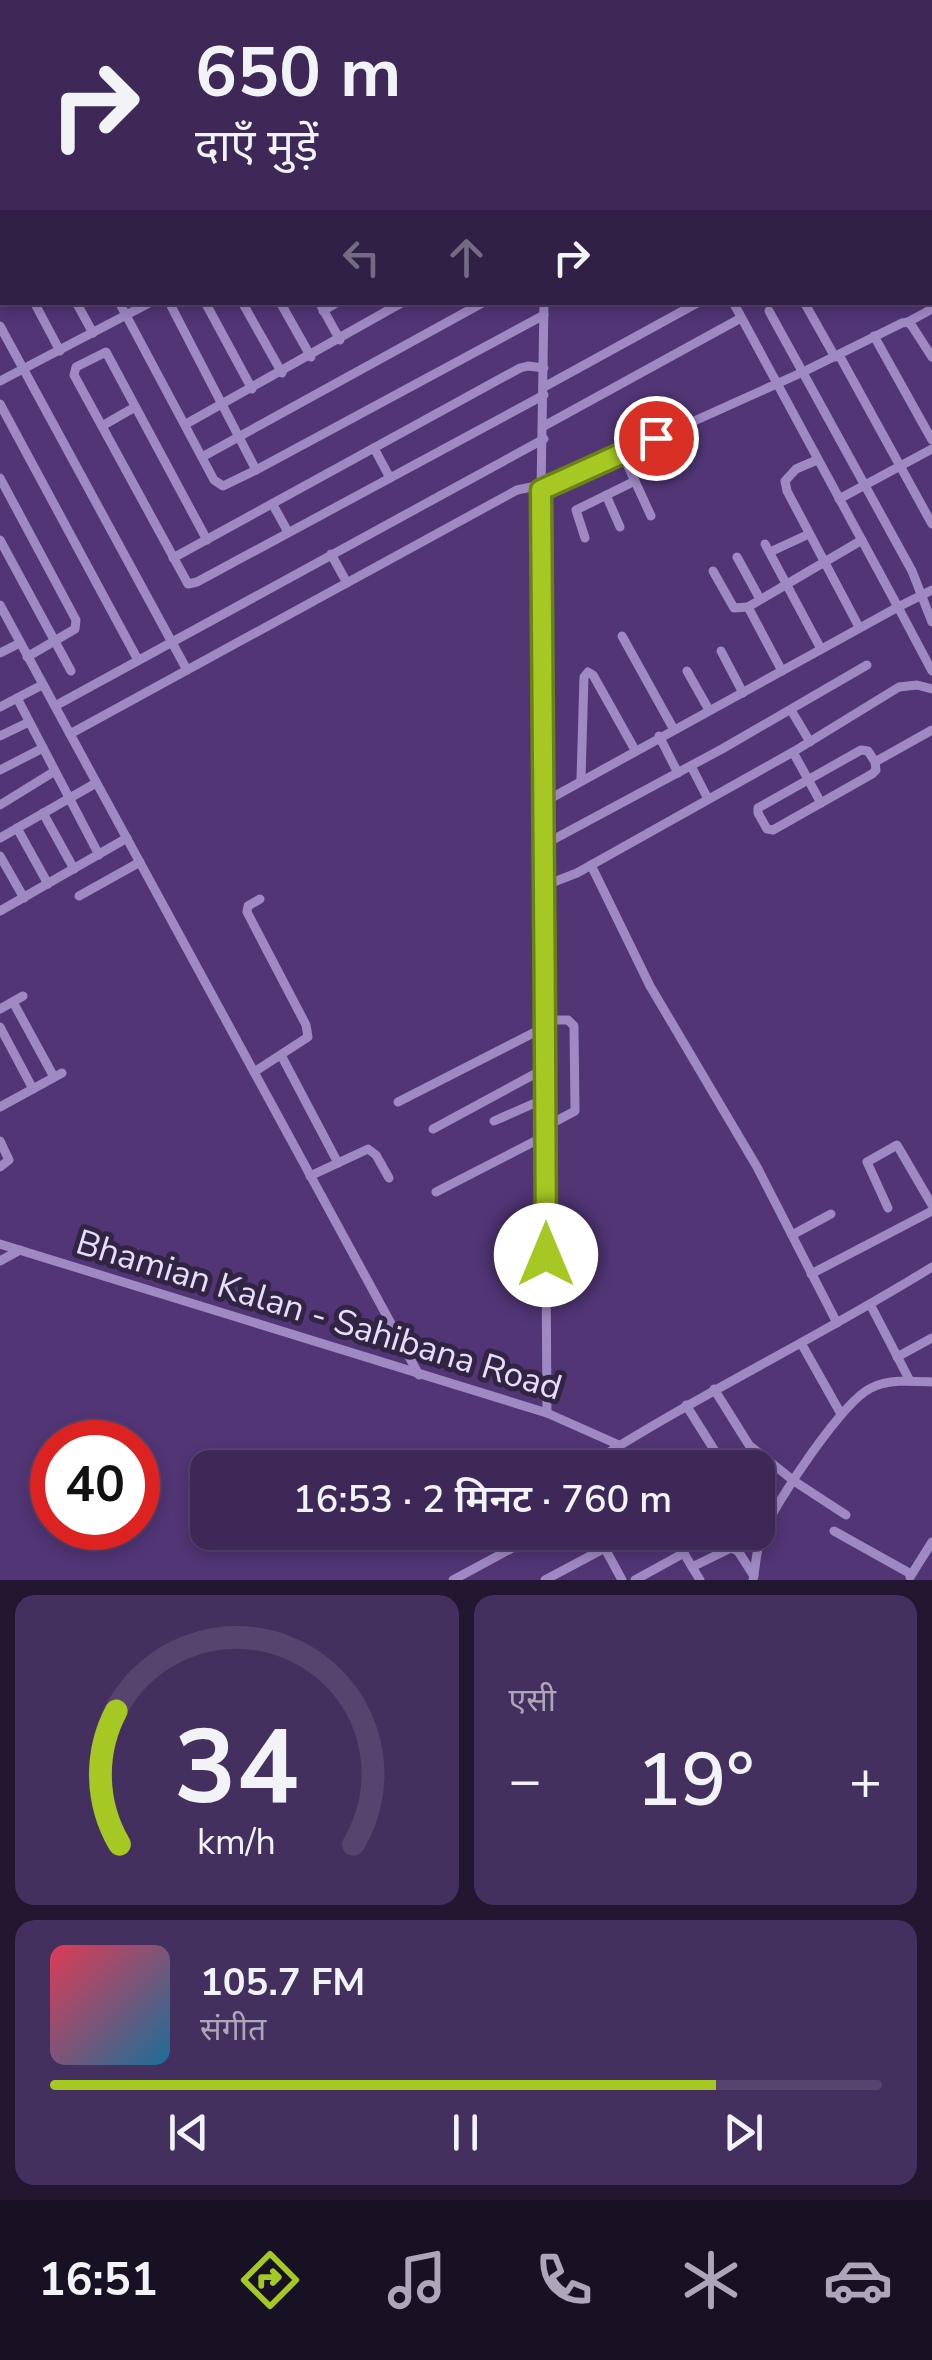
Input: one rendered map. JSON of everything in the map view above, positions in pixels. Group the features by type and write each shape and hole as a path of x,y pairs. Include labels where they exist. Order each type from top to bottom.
{"street":[{"path":"36,305 60,351"},
{"path":"78,305 93,333"},
{"path":"121,305 214,480 223,486 544,315"},
{"path":"0,381 146,305"},
{"path":"171,305 256,470"},
{"path":"207,305 252,389"},
{"path":"244,305 282,373"},
{"path":"282,305 311,357"},
{"path":"186,424 398,305"},
{"path":"202,457 479,305"},
{"path":"544,305 541,488 547,1413"},
{"path":"208,540 107,354 101,352 76,367 73,372 185,582 192,584 390,478 695,305"},
{"path":"806,305 932,524"},
{"path":"321,307 340,340"},
{"path":"544,426 739,308 932,672"},
{"path":"70,734 517,490 541,488 622,454 932,309"},
{"path":"770,310 928,592 932,622"},
{"path":"908,322 932,357"},
{"path":"0,326 187,670"},
{"path":"874,336 932,440"},
{"path":"173,558 520,368 544,368"},
{"path":"0,404 138,660"},
{"path":"102,426 135,407"},
{"path":"54,706 544,439"},
{"path":"374,448 390,478"},
{"path":"839,500 932,449"},
{"path":"622,454 650,516"},
{"path":"817,460 796,469 786,481 859,628"},
{"path":"0,478 76,620 75,630 27,657"},
{"path":"585,538 576,510 634,481"},
{"path":"606,495 620,527"},
{"path":"272,505 288,532"},
{"path":"809,534 767,548 821,649"},
{"path":"0,540 71,671"},
{"path":"713,572 730,604 739,610 862,540"},
{"path":"331,554 347,584"},
{"path":"737,557 760,599"},
{"path":"544,802 673,728 928,592"},
{"path":"0,606 3,618 20,642 419,1375"},
{"path":"748,608 782,671"},
{"path":"622,636 673,728"},
{"path":"0,653 20,642"},
{"path":"720,651 743,693"},
{"path":"546,844 868,665"},
{"path":"581,779 584,677 588,672 594,675 635,750"},
{"path":"688,672 709,710"},
{"path":"0,707 42,685"},
{"path":"546,885 566,879 793,752 900,686 932,689"},
{"path":"17,698 99,854"},
{"path":"791,710 810,742"},
{"path":"0,736 29,722"},
{"path":"875,762 932,730"},
{"path":"659,736 678,773"},
{"path":"0,770 43,748"},
{"path":"861,750 868,751 875,762 872,774 773,830 767,829 758,808 808,780 861,750"},
{"path":"793,752 821,803"},
{"path":"691,766 708,799"},
{"path":"0,805 56,771"},
{"path":"0,838 96,783"},
{"path":"43,814 74,869"},
{"path":"17,828 48,884"},
{"path":"0,911 127,838"},
{"path":"0,856 24,898"},
{"path":"79,896 140,862"},
{"path":"591,865 650,986 757,1166 838,1324"},
{"path":"254,1072 305,1041 308,1032 247,912 248,906 260,898"},
{"path":"0,1009 23,996"},
{"path":"0,1090 4,1105 58,1075 13,1002"},
{"path":"398,1102 543,1024 571,1021 575,1042 575,1111 436,1192"},
{"path":"0,1027 33,1088"},
{"path":"282,1055 338,1162"},
{"path":"433,1129 544,1069"},
{"path":"494,1121 544,1099"},
{"path":"0,1141 9,1160 0,1167"},
{"path":"811,1274 932,1208 898,1145 867,1162 888,1208"},
{"path":"310,1176 368,1149 376,1155 388,1178"},
{"path":"792,1234 831,1214"},
{"name":"Bhamian Kalan - Sahibana Road","path":"0,1244 547,1413 618,1445"},
{"path":"0,1260 20,1250"},
{"path":"611,1450 714,1389 870,1306 932,1267"},
{"path":"870,1306 910,1381"},
{"path":"897,1357 932,1338"},
{"path":"801,1343 841,1414"},
{"path":"754,1578 762,1536 794,1481 841,1414 866,1390 879,1384 932,1382"},
{"path":"714,1389 749,1445 794,1481 846,1514"},
{"path":"686,1405 714,1450"},
{"path":"618,1445 621,1450"},
{"path":"834,1531 910,1577 932,1542"},
{"path":"692,1567 731,1548 738,1551 754,1578"},
{"path":"453,1580 509,1550"},
{"path":"544,1580 601,1550"},
{"path":"606,1550 622,1580"},
{"path":"682,1550 700,1580"},
{"path":"635,1580 684,1553"},
{"path":"569,1567 576,1580"}],"route":[{"path":"546,1255 541,490 656,438"}]}
